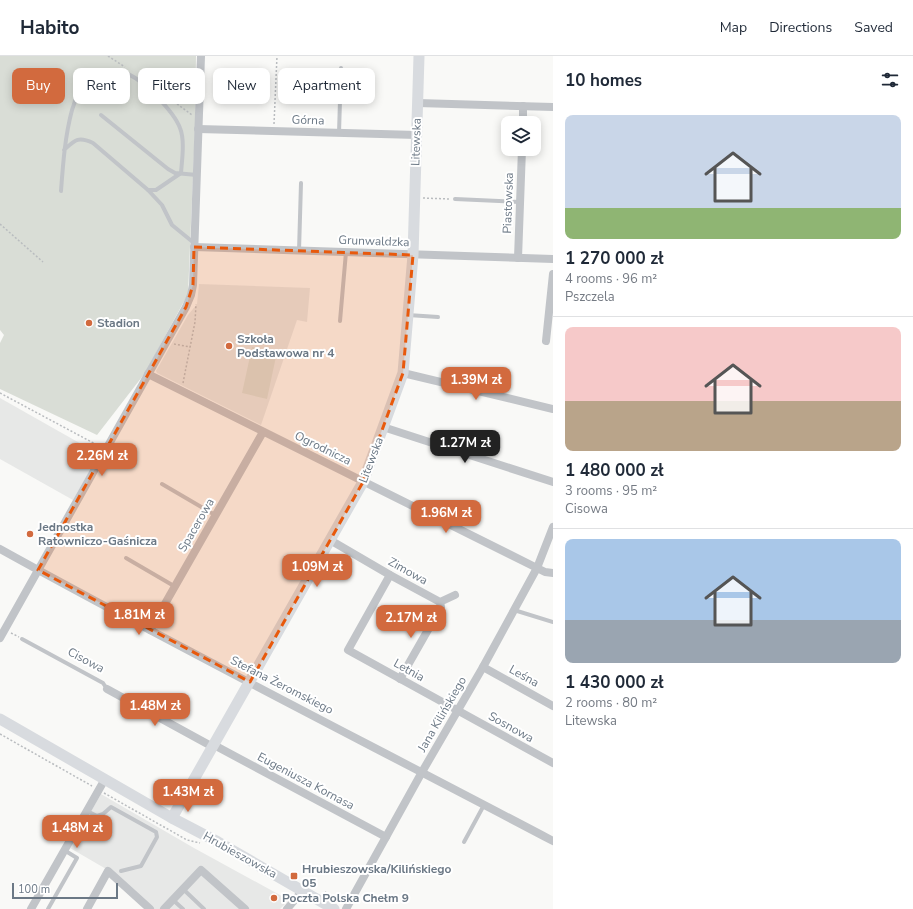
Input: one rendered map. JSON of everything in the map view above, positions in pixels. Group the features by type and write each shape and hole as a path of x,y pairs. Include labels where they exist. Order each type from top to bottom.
{"main road":[{"name":"Litewska","path":"172,818 363,482 403,373 413,255 419,56"},
{"name":"Hrubieszowska","path":"0,719 105,778 172,818 303,890 329,908"}],"street":[{"path":"0,638 191,295 197,175 200,56"},
{"path":"418,103 553,107"},
{"path":"523,106 523,116"},
{"name":"Górna","path":"198,129 417,135"},
{"name":"Piastowska","path":"518,258 522,156"},
{"name":"Grunwaldzka","path":"194,245 299,251 553,259"},
{"path":"546,341 553,274"},
{"path":"403,373 553,409"},
{"name":"Ogrodnicza","path":"148,374 545,572 553,573"},
{"path":"383,427 553,482"},
{"name":"Spacerowa","path":"150,630 263,432"},
{"name":"Jana Kilińskiego","path":"346,909 422,772 483,667 537,568 553,528"},
{"name":"Zimowa","path":"330,540 390,576 440,602"},
{"name":"Stefana Żeromskiego","path":"0,549 150,630 553,842"},
{"name":"Letnia","path":"390,576 348,650 458,711"},
{"path":"400,679 441,608 440,602 455,595"},
{"name":"Leśna","path":"483,667 553,706"},
{"name":"Cisowa","path":"107,689 214,746"},
{"name":"Sosnowa","path":"458,711 553,763"},
{"name":"Eugeniusza Kornasa","path":"214,746 386,837"},
{"path":"32,909 105,778"},
{"path":"164,909 201,870 245,909"},
{"path":"87,909 108,871 150,909"},
{"path":"287,909 303,890"}],"lane":[{"path":"61,191 64,150 70,117 77,95 84,84 99,75 112,72 126,73 146,86 175,118 181,129 183,147 181,174"},
{"path":"339,133 340,104"},
{"path":"101,115 168,169 176,173 197,175"},
{"path":"64,150 74,141 80,139 85,139 93,143 148,190 162,206 172,224 194,245"},
{"path":"148,190 156,190 181,174"},
{"path":"299,251 302,183"},
{"path":"455,200 520,202"},
{"path":"340,321 346,252"},
{"path":"408,314 438,317"},
{"path":"162,484 216,515"},
{"path":"126,558 175,586"},
{"path":"514,610 553,622"},
{"name":"Cisowa","path":"22,639 103,683 107,689"},
{"path":"464,842 484,805"},
{"path":"87,810 97,816 103,814 111,807 156,832 157,837 141,866 121,871"},
{"path":"48,909 77,858 64,850"},
{"path":"183,889 204,909"},
{"path":"172,900 182,909"}],"path":[{"path":"274,131 277,56"},
{"path":"422,198 455,200"},
{"path":"0,224 43,262"},
{"path":"182,387 195,322 196,299"},
{"path":"170,343 190,347"},
{"path":"0,394 106,450"},
{"path":"9,632 22,639"},
{"path":"0,734 95,788"},
{"path":"102,792 187,840"}],"highlighted area":[{"path":"194,247 413,255 403,373 363,482 250,682 38,570 186,307 193,285"}],"shaded area":[{"path":"0,56 196,56 196,68 138,68 138,104 195,104 188,294 145,373 97,435 0,389 0,343 4,335 0,330"},
{"name":"Szkoła Podstawowa nr 4","path":"199,284 310,288 307,322 297,320 261,425 157,373 156,371 188,315 197,304"},
{"path":"252,347 277,352 267,399 242,393"},
{"path":"0,398 99,454 73,500 0,459"},
{"path":"101,794 194,848 289,900 280,909 151,909 113,873 70,848"}],"place":[{"name":"Stadion","path":"89,323"},
{"name":"Szkoła Podstawowa nr 4","path":"229,346"},
{"name":"Jednostka Ratowniczo-Gaśnicza","path":"30,534"},
{"name":"Hrubieszowska/Kilińskiego 05","path":"294,876"},
{"name":"Poczta Polska Chełm 9","path":"274,898"}]}
